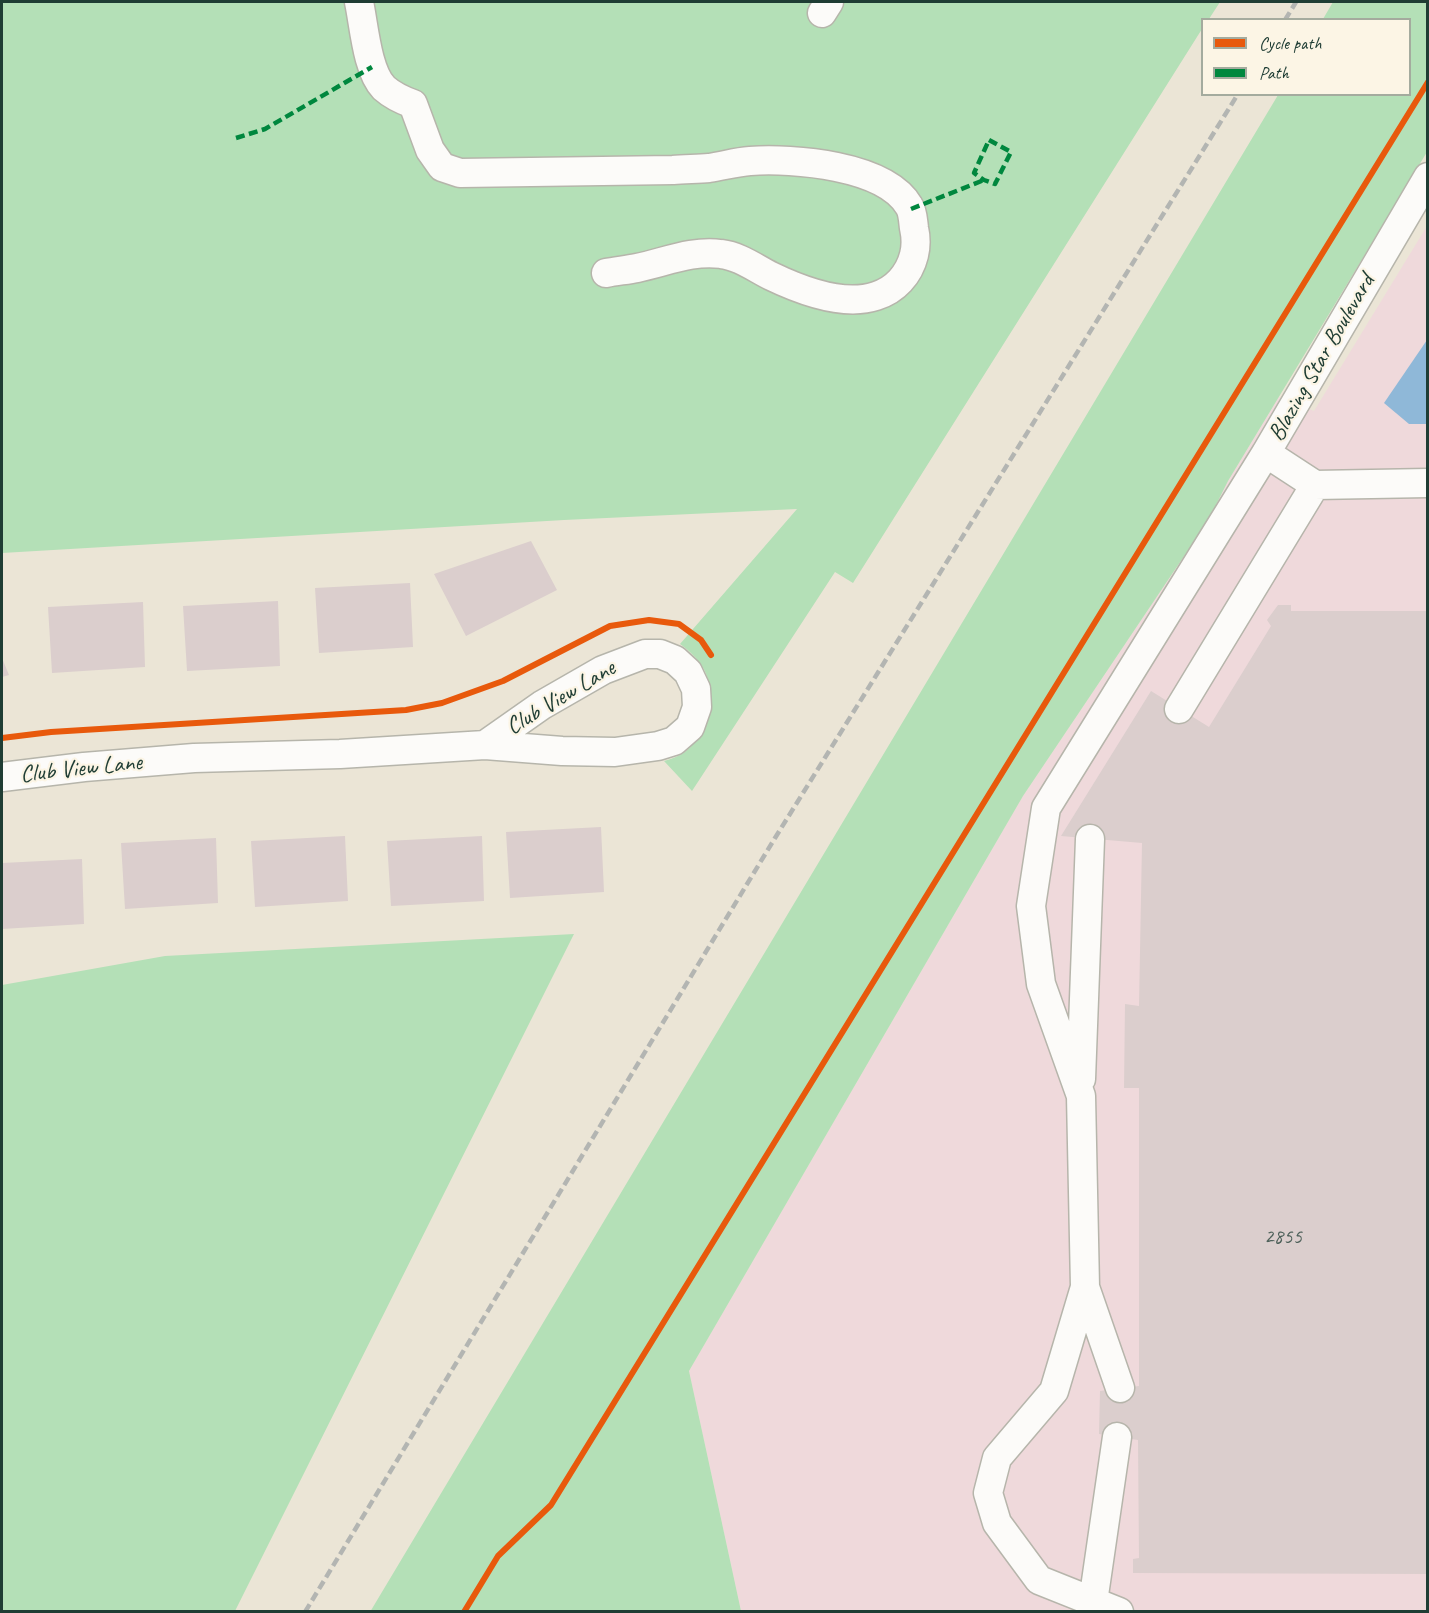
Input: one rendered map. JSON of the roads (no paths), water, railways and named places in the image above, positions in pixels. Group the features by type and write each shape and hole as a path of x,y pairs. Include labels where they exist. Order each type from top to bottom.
{"street":[{"path":"359,2 372,67 382,86 396,97 413,104 430,150 442,167 460,173 691,169 749,161 829,165 888,185 902,196 911,209 915,231 915,250 911,266 902,280 890,290 874,297 837,298 804,289 771,276 738,258 723,254 683,255 637,268 606,273"},
{"name":"Blazing Star Boulevard","path":"1315,485 1266,453 1428,177"},
{"path":"1081,1096 1041,984 1031,906 1046,808 1266,453"},
{"path":"1179,709 1315,485 1428,483"},
{"name":"Club View Lane","path":"2,777 84,767 194,758 340,754 485,745 562,751 615,752 658,746 674,741 690,727 697,707 696,689 688,672 675,660 660,654 645,654 603,670 542,705 485,745"},
{"path":"1090,838 1081,1096 1085,1287 1054,1391 997,1458 988,1493 997,1523 1039,1580 1106,1606 1117,1437"},
{"path":"1085,1287 1120,1388"}],"water":[{"path":"1427,340 1427,424 1409,424 1384,403"}],"railway":[{"path":"1286,18 1296,2"},
{"path":"305,1612 775,838 1237,96"}]}
